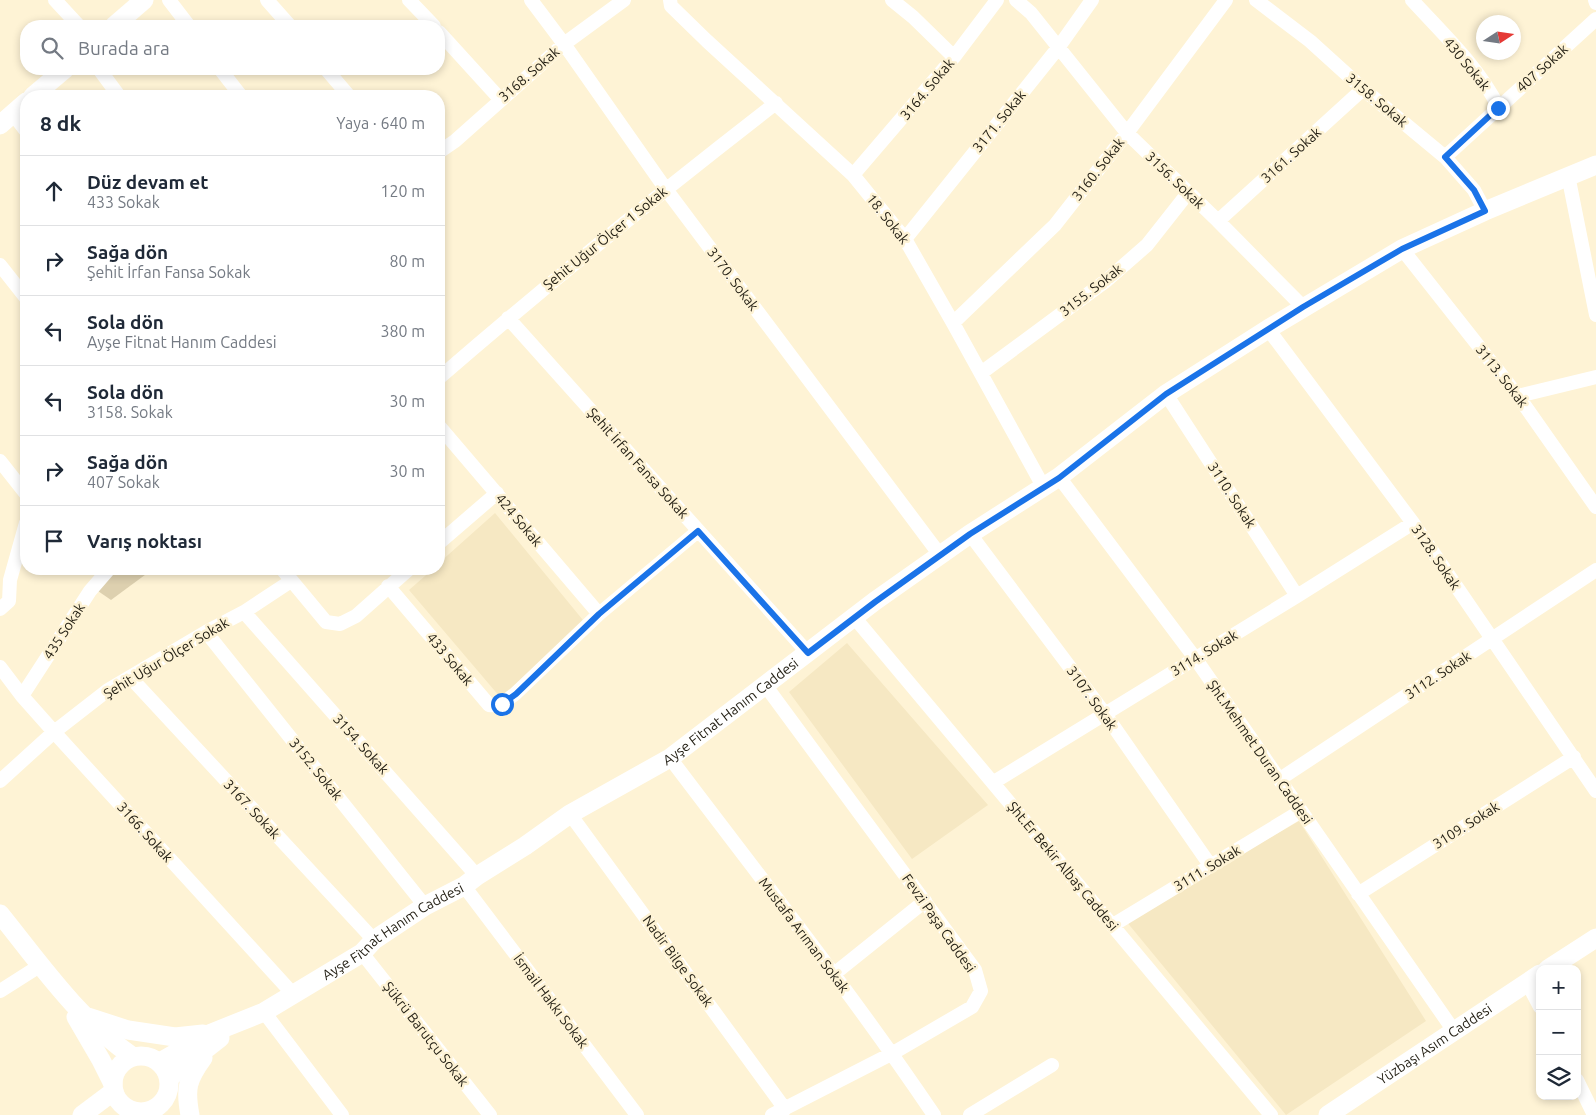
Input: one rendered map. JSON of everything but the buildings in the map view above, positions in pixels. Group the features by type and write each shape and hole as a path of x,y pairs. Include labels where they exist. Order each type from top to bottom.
{"street":[{"path":"55,0 73,20"},
{"path":"121,20 144,0"},
{"path":"169,0 184,20"},
{"path":"267,0 285,20"},
{"path":"410,0 428,20"},
{"name":"3170. Sokak","path":"531,0 665,188 940,555"},
{"name":"3168. Sokak","path":"445,148 564,44 624,0"},
{"name":"18. Sokak","path":"670,0 671,6 707,41 853,175 905,239 981,373 1052,482"},
{"path":"892,0 913,17 954,57"},
{"name":"3164. Sokak","path":"853,175 954,57 997,0"},
{"name":"3156. Sokak","path":"1016,0 1031,13 1127,133 1218,220 1303,307"},
{"name":"3171. Sokak","path":"905,239 1058,48 1092,0"},
{"name":"3160. Sokak","path":"954,324 1055,225 1127,133 1226,0"},
{"name":"3158. Sokak","path":"1256,0 1310,41 1363,90 1445,157 1474,190 1485,211"},
{"name":"430 Sokak","path":"1412,0 1470,62 1490,90 1498,108"},
{"name":"407 Sokak","path":"1445,157 1596,19"},
{"path":"445,39 500,99"},
{"path":"40,90 58,75"},
{"path":"103,75 115,90"},
{"path":"225,75 236,90"},
{"path":"331,75 344,90"},
{"name":"3161. Sokak","path":"1218,220 1363,90"},
{"name":"Şehit Uğur Ölçer 1 Sokak","path":"445,373 665,188 776,103"},
{"path":"9,117 20,125"},
{"name":"Ayşe Fitnat Hanım Caddesi","path":"160,1062 264,1012 368,946 425,906 471,881 526,846 570,814 670,758 854,617 940,555 1052,482 1166,394 1303,307 1402,249 1568,175 1596,165"},
{"path":"1568,175 1596,315"},
{"name":"3155. Sokak","path":"981,373 1107,280 1147,246 1188,193"},
{"name":"3113. Sokak","path":"1402,249 1518,396 1596,508"},
{"path":"0,265 20,290"},
{"name":"Şehit İrfan Fansa Sokak","path":"508,318 808,653"},
{"name":"3128. Sokak","path":"1268,329 1413,523 1574,756 1596,791"},
{"path":"1518,396 1596,377"},
{"name":"3110. Sokak","path":"1166,394 1298,596"},
{"name":"424 Sokak","path":"445,433 599,614"},
{"path":"0,461 20,486"},
{"name":"Şht.Mehmet Duran Caddesi","path":"1052,482 1195,658 1454,1031"},
{"path":"445,538 497,493"},
{"name":"3114. Sokak","path":"994,782 1298,596 1413,523"},
{"name":"433 Sokak","path":"388,586 488,705 494,706 502,704 516,694 599,614 698,531"},
{"name":"3107. Sokak","path":"970,534 1105,714 1210,865"},
{"path":"4,605 20,544"},
{"name":"3112. Sokak","path":"1280,779 1596,570"},
{"name":"435 Sokak","path":"22,696 90,591 104,575"},
{"path":"286,575 326,622 340,624 356,616 402,575"},
{"name":"Şehit Uğur Ölçer Sokak","path":"0,781 54,732 108,690 206,632 244,612 291,581"},
{"path":"0,590 4,605"},
{"name":"3154. Sokak","path":"244,612 471,881"},
{"name":"Şht.Er Bekir Albaş Caddesi","path":"854,617 1271,1115"},
{"name":"3152. Sokak","path":"206,632 425,906"},
{"name":"3166. Sokak","path":"0,666 22,696 54,732 292,994"},
{"name":"3167. Sokak","path":"130,677 368,946"},
{"name":"Fevzi Paşa Caddesi","path":"765,685 975,970 981,991 972,1007 893,1053 779,1112"},
{"name":"3109. Sokak","path":"1358,894 1574,756"},
{"name":"Mustafa Arıman Sokak","path":"670,758 893,1053 934,1115"},
{"name":"3111. Sokak","path":"1113,925 1301,811"},
{"name":"Nadir Bilge Sokak","path":"570,814 779,1112"},
{"name":"İsmail Hakkı Sokak","path":"471,881 637,1115"},
{"path":"834,974 925,901"},
{"path":"0,914 54,982 84,1015 102,1034 132,1056"},
{"path":"1554,965 1596,938"},
{"name":"Şükrü Barutçu Sokak","path":"368,946 490,1115"},
{"path":"0,991 41,965"},
{"path":"1533,978 1536,990"},
{"name":"Yüzbaşı Asım Caddesi","path":"1328,1115 1533,978"},
{"name":"Ayşe Fitnat Hanım Caddesi","path":"54,982 97,1053 117,1098 132,1113 150,1111 157,1108 169,1086 212,1038"},
{"path":"264,1012 342,1115"},
{"path":"84,1015 128,1030 175,1037 212,1038 188,1084 187,1099 190,1115"},
{"path":"82,1115 113,1087 114,1075 118,1067 132,1056 142,1055 151,1057 164,1066 178,1115"},
{"path":"970,1115 1052,1065"},
{"path":"1581,1088 1594,1115"}],"shaded area":[{"path":"495,513 587,625 500,697 409,590 426,575 445,575 445,558"},
{"path":"110,575 145,575 111,600 98,591"},
{"path":"847,643 988,805 912,859 789,692"},
{"path":"1299,821 1426,1021 1286,1115 1126,921"}],"route":[{"path":"502,704 516,694 599,614 698,531 808,653 970,534 1059,478 1166,394 1303,307 1402,249 1485,211 1474,190 1445,157 1498,108"}]}
